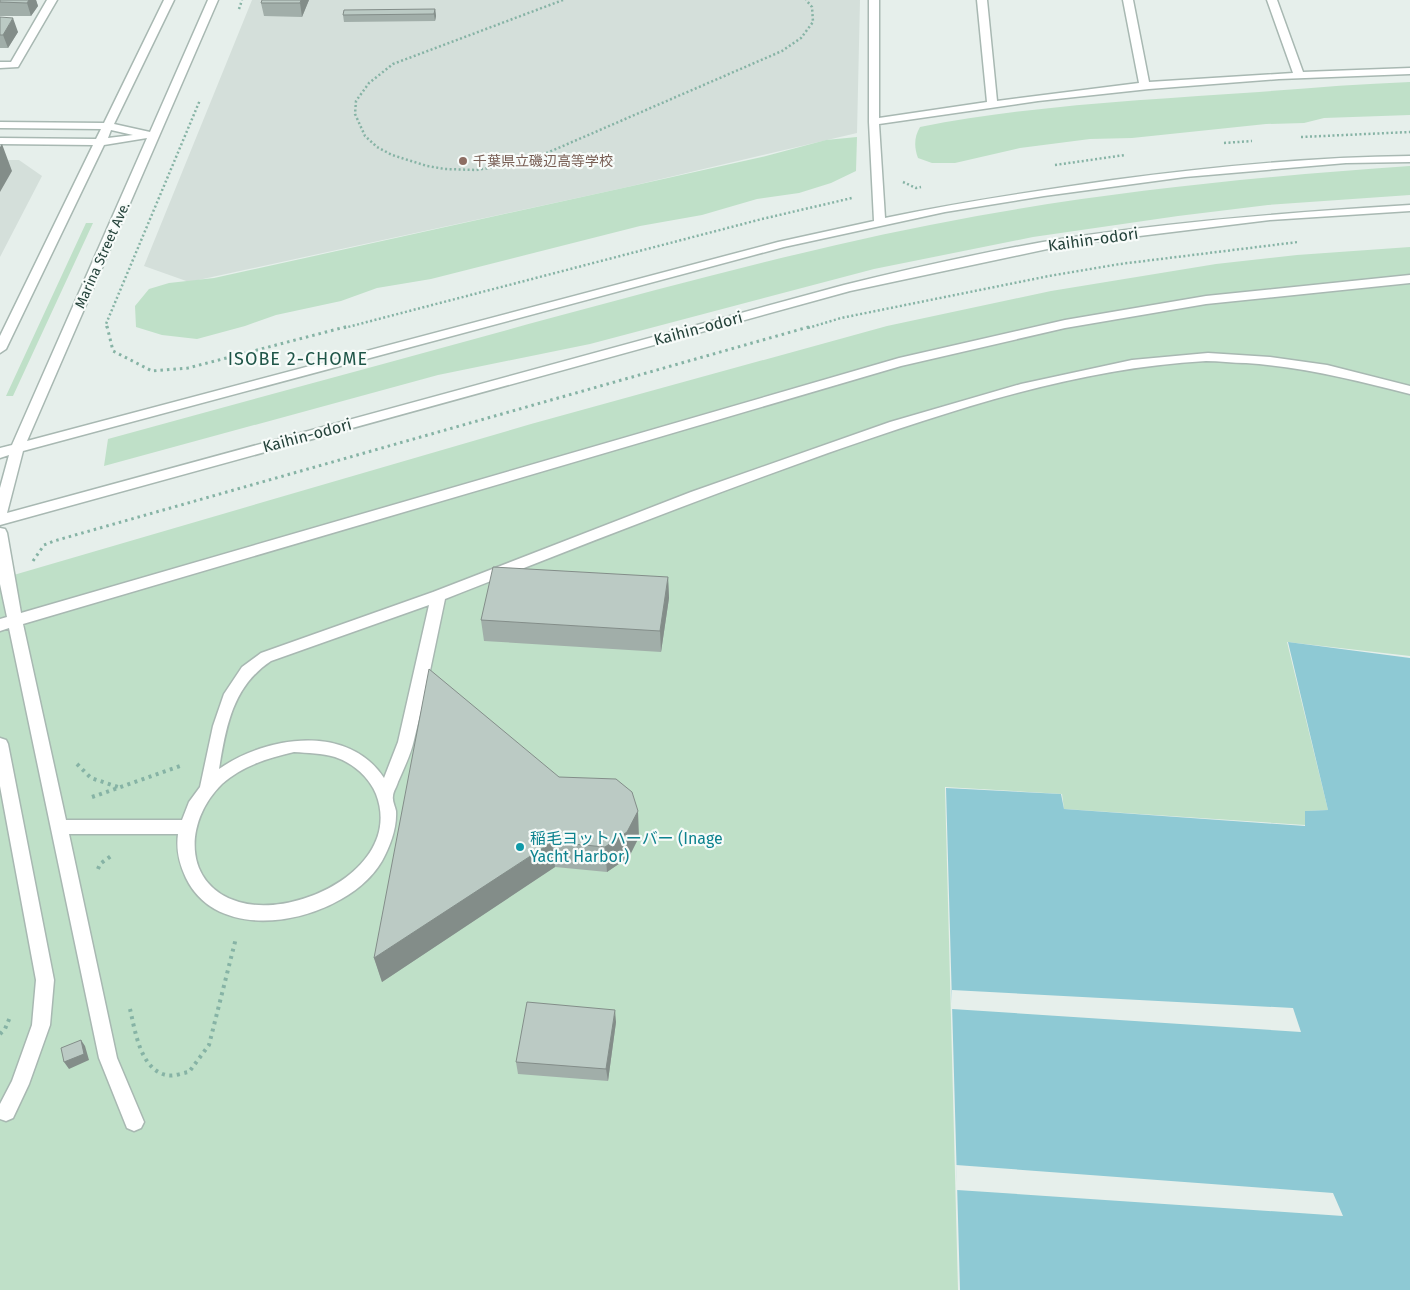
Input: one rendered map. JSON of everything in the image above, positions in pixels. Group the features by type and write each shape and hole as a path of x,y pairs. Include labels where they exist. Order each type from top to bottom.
{"street":[{"path":"0,65 14,65 52,0"},
{"path":"0,350 169,0"},
{"name":"Marina Street Ave.","path":"0,514 17,449 213,0"},
{"path":"874,0 874,122 880,223"},
{"path":"982,0 992,105"},
{"path":"1128,0 1145,86"},
{"path":"1272,0 1299,75"},
{"path":"874,122 1063,95 1145,86 1299,75 1410,70"},
{"path":"0,125 108,126 154,136"},
{"path":"0,141 100,142 154,136"},
{"path":"0,453 581,296 782,244 945,209 1044,193 1185,174 1346,160 1410,159"},
{"name":"Kaihin-odori","path":"0,520 830,293 969,261 1066,242 1270,217 1410,208"},
{"path":"8,623 899,362 1065,324 1197,301 1410,279"},
{"path":"208,788 214,754 231,694 247,671 266,657 438,596 696,495 896,425 1020,388 1132,364 1208,357 1270,361 1327,369 1410,390"},
{"path":"0,533 8,623 59,827 108,1058 134,1122"},
{"path":"385,795 406,742 438,596"},
{"path":"0,744 45,980 41,1026 20,1084 6,1112"},
{"path":"294,746 318,747 340,752 359,762 375,776 385,795 388,816 384,839 372,861 354,881 331,897 303,908 275,913 247,912 222,904 203,889 190,871 184,850 186,827 194,807 208,788 226,772 247,760 270,751 294,746"},
{"path":"59,827 186,827"}],"path":[{"path":"239,9 242,0"},
{"path":"563,0 393,64 371,80 359,95 354,110 362,133 377,148 398,159 435,167 474,171 508,167 533,161 782,50 801,38 813,22 812,7 806,0"},
{"path":"201,99 106,324 113,350 152,371 188,368 762,219 853,198"},
{"path":"33,566 33,561 44,545 54,540 525,410 841,318 965,292 1076,272 1300,241"},
{"path":"75,762 82,772 94,781 120,788 214,754"},
{"path":"95,878 100,864 113,854"},
{"path":"130,1007 140,1044 155,1072 168,1075 189,1072 209,1045 236,938"},
{"path":"0,1034 5,1029 11,1014"}],"shaded area":[{"name":"千葉県立磯辺高等学校","path":"252,0 860,0 857,133 623,188 189,282 144,266"},
{"path":"0,160 19,160 42,176 0,257"}],"green space":[{"path":"1410,82 1410,115 1324,118 1304,123 1266,124 1132,138 1090,139 1020,148 955,163 932,163 918,158 916,150 915,142 920,127 1004,113 1131,101"},
{"path":"857,137 856,171 831,183 799,193 757,199 702,215 640,226 431,279 377,288 341,301 276,315 245,326 197,339 162,335 136,327 135,306 149,289 169,283 214,278 766,156 826,140"},
{"path":"1410,166 1410,195 1268,205 1178,216 1033,237 874,269 590,344 438,375 104,466 108,439 547,319 815,250 977,216 1139,191 1301,174"},
{"path":"86,223 93,223 13,396 6,396"},
{"path":"1410,247 1410,656 1287,642 1328,810 1305,811 1305,825 1064,809 1062,794 945,787 958,1290 0,1290 0,579 531,424 887,326 1051,291 1216,264 1297,255"}],"water":[{"path":"1288,642 1410,658 1410,1290 960,1290 946,788 1061,794 1064,809 1305,826 1305,811 1328,810"}],"pier":[{"path":"952,990 1293,1008 1301,1032 952,1009"},
{"path":"956,1165 1333,1193 1343,1216 957,1190"}],"building":[{"path":"0,0 29,0 27,3 0,2"},
{"path":"262,0 301,0 300,3 261,3"},
{"path":"435,9 434,14 343,15 344,10"},
{"path":"0,17 13,18 3,35 0,35"},
{"path":"493,567 668,577 660,631 481,620"},
{"name":"稲毛ヨットハーバー (Inage Yacht Harbor)","path":"429,669 559,777 616,779 632,792 638,811 627,832 605,847 552,842 374,958"},
{"path":"527,1002 615,1010 606,1069 516,1062"},
{"path":"81,1040 84,1054 64,1062 61,1048"}],"place":[{"name":"千葉県立磯辺高等学校","path":"463,161"},
{"name":"稲毛ヨットハーバー (Inage Yacht Harbor)","path":"520,847"}],"district":[{"name":"ISOBE 2-CHOME","path":"298,359"}]}
